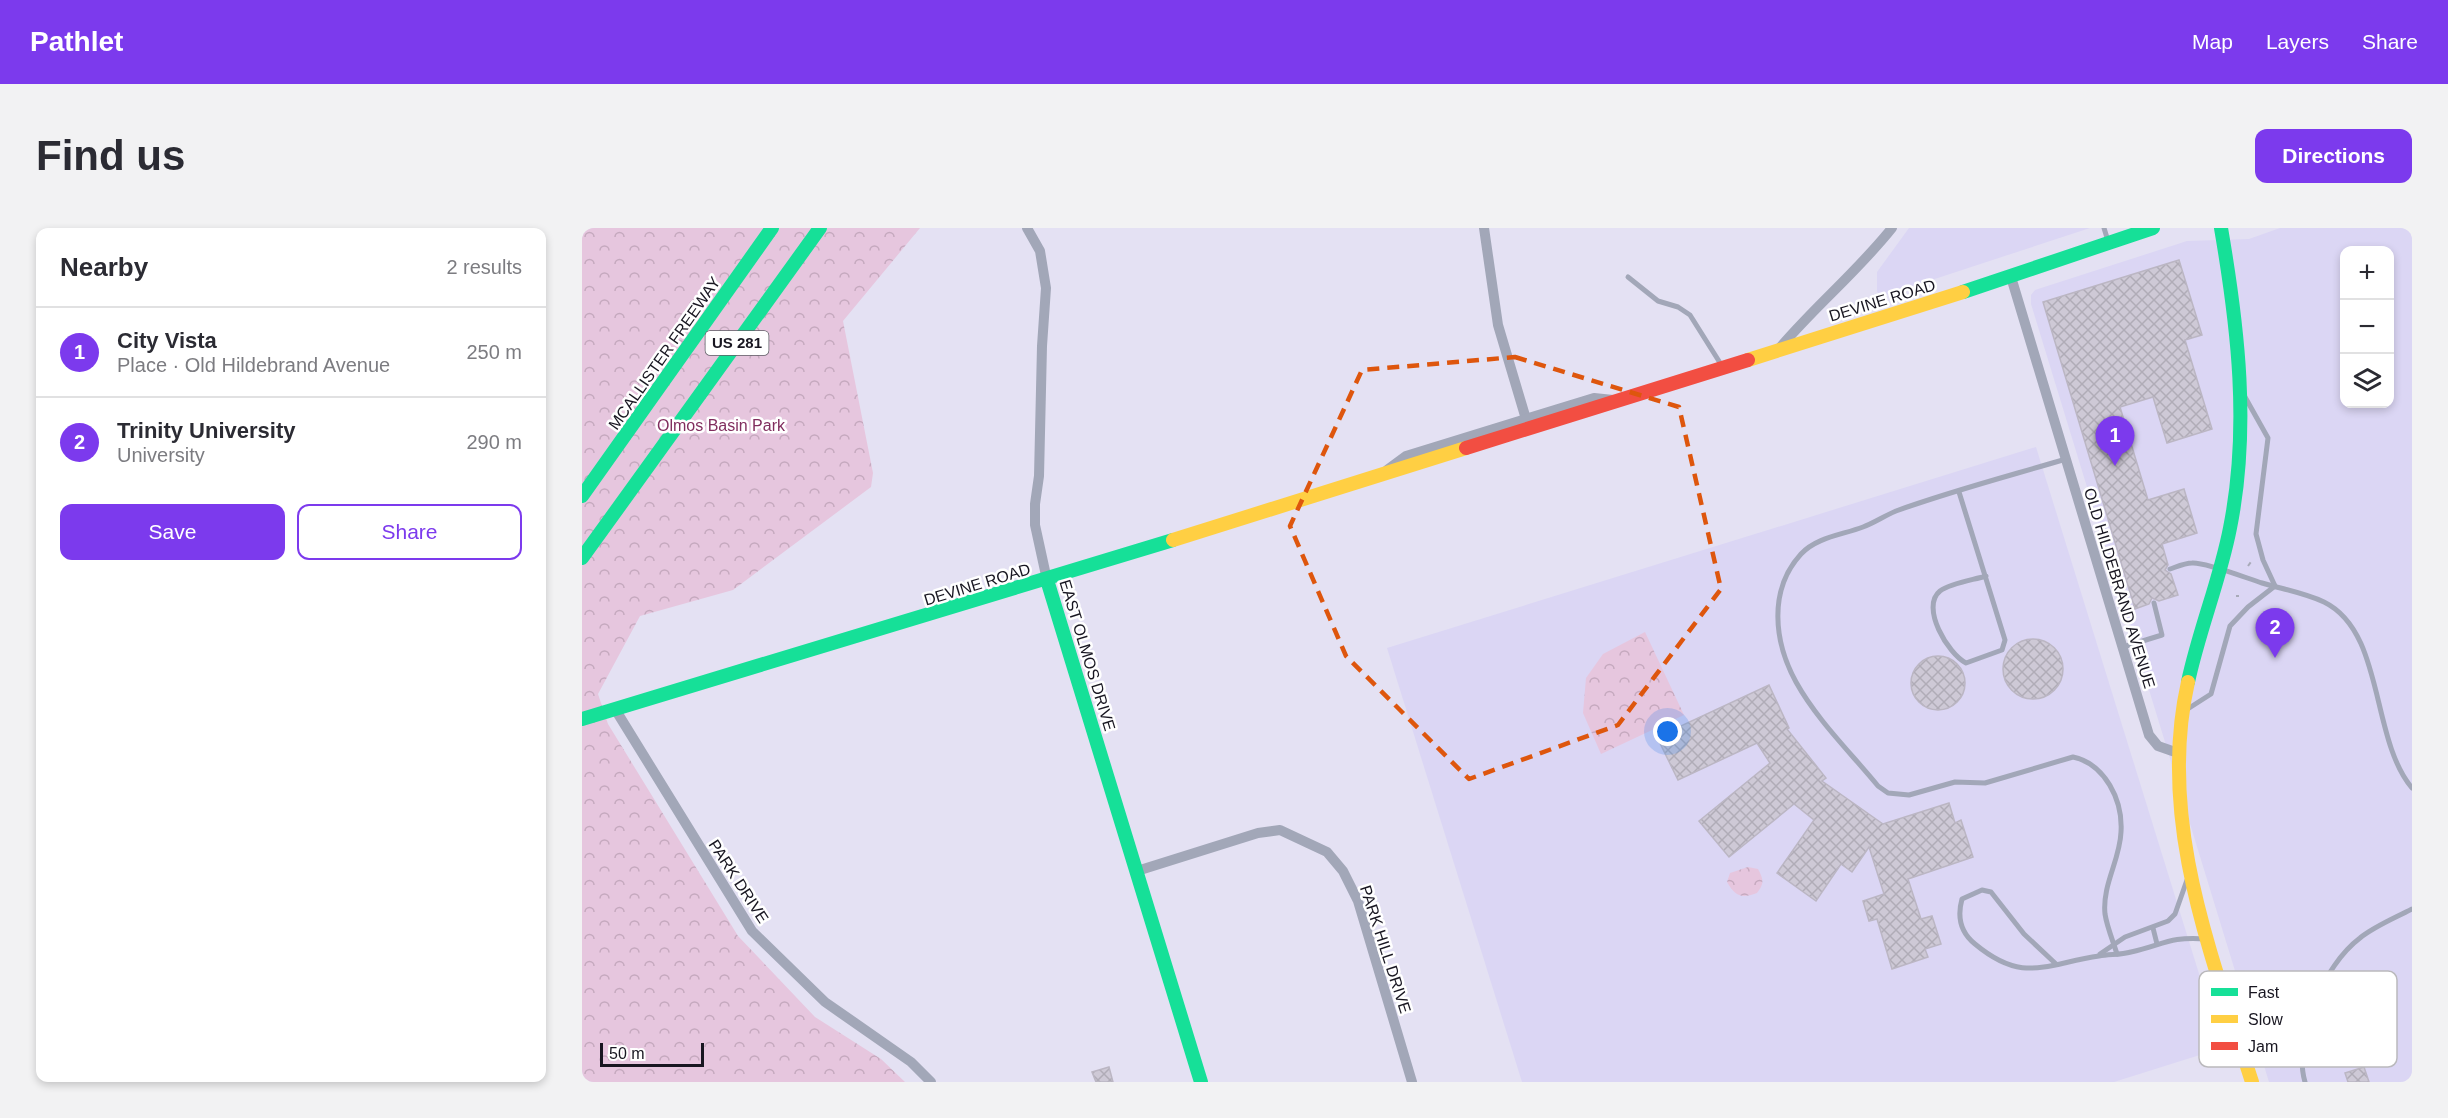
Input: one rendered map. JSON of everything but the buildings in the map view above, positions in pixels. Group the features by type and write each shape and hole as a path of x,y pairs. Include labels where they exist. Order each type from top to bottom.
{"main road":[{"name":"MCALLISTER FREEWAY","path":"582,496 772,228"},
{"name":"US 281","path":"582,558 820,228"},
{"name":"DEVINE ROAD","path":"582,719 1047,580 1380,476 2011,277 2153,228"},
{"path":"2218,971 2188,876 2180,825 2178,753 2189,670 2229,530 2238,478 2242,432 2238,340 2221,228"},
{"name":"EAST OLMOS DRIVE","path":"1047,580 1201,1082"},
{"path":"2247,1067 2252,1082"}],"street":[{"name":"EAST OLMOS DRIVE","path":"1027,228 1040,251 1046,288 1035,525 1047,580"},
{"path":"1484,228 1498,325 1526,419"},
{"path":"1778,351 1810,312 1842,285 1892,228"},
{"name":"OLD HILDEBRAND AVENUE","path":"2011,277 2149,735 2158,746 2178,753"},
{"name":"DEVINE ROAD","path":"1380,476 1406,456 1594,398 1619,400"},
{"name":"PARK DRIVE","path":"615,710 752,931 825,1002 911,1062 931,1082"},
{"name":"PARK HILL DRIVE","path":"1137,871 1258,832 1280,830 1328,852 1343,871 1358,901 1412,1082"}],"lane":[{"path":"2104,228 2108,242"},
{"path":"1628,277 1658,301 1686,311 1706,336 1723,368"},
{"path":"2240,388 2268,438 2256,534 2263,560 2275,586"},
{"path":"2066,459 1894,512 1864,527 1824,539 1801,554 1789,569 1779,591 1776,610 1782,646 1794,680 1878,786 1888,793 1909,795 1955,782 1985,783 2073,757 2083,759 2097,769 2112,788 2120,816 2121,832 2111,867 2105,914 2117,954"},
{"path":"1959,492 1986,576 2005,640 2002,650 1966,663 1947,647 1941,637 1933,608 1935,598 1941,590 1986,576"},
{"path":"2170,569 2192,563 2275,586 2325,603 2350,623 2371,674 2387,741 2402,775 2412,788"},
{"path":"2182,712 2211,694 2230,626 2275,586"},
{"path":"2123,647 2162,635 2154,603"},
{"path":"2098,956 2125,937 2164,925 2175,914 2188,876"},
{"path":"2056,964 2024,934 1990,892 1982,890 1962,899 1959,921 1964,932 1996,961 2035,970 2056,964 2117,954 2180,937 2208,939"},
{"path":"2331,971 2340,955 2361,936 2412,909"},
{"path":"2153,928 2157,944"},
{"path":"2302,1067 2305,1082"}],"path":[{"path":"2248,566 2247,560 2254,558"}],"highlighted area":[{"path":"1515,357 1679,407 1721,589 1618,725 1469,779 1346,656 1290,526 1362,370"}],"shaded area":[{"path":"1909,228 2090,228 1883,296 1877,292 1877,272"},
{"path":"2280,228 2412,228 2412,1082 2269,1082 2264,1067 2397,1067 2397,971 2235,971 2031,304 2031,295 2035,290 2187,241 2249,239"},
{"path":"2036,447 2199,974 2199,1055 2114,1082 1522,1082 1387,648"}],"green space":[{"name":"Olmos Basin Park","path":"582,228 920,228 843,321 873,473 871,487 733,590 640,616 598,694 608,724 738,936 815,1017 881,1059 905,1082 582,1082"},
{"path":"1645,632 1684,715 1601,754 1583,713 1586,678 1603,654"},
{"path":"1748,867 1758,869 1762,884 1757,893 1743,896 1736,893 1727,882 1730,873"}],"traffic: fast":[{"path":"582,496 772,228"},
{"path":"582,558 820,228"},
{"path":"1963,292 2153,228"},
{"path":"2188,682 2226,547 2236,490 2239,453 2237,340 2221,228"},
{"path":"582,719 1173,540"},
{"path":"1047,580 1201,1082"}],"traffic: slow":[{"path":"1748,360 1963,292"},
{"path":"1173,540 1466,448"},
{"path":"2188,682 2180,733 2179,784 2184,835 2193,885 2216,971"},
{"path":"2247,1067 2252,1082"}],"traffic: jam":[{"path":"1466,448 1748,360"}],"place":[{"name":"City Vista","path":"2115,466"},
{"name":"Trinity University","path":"2275,658"}]}
